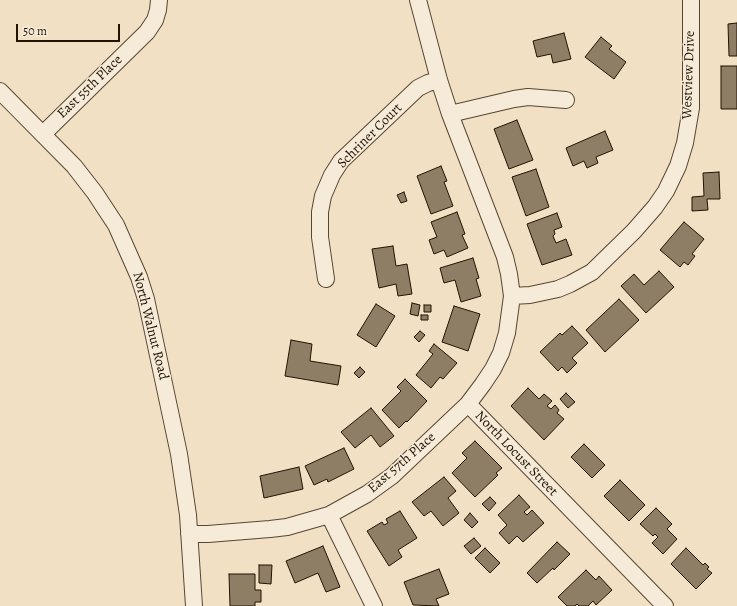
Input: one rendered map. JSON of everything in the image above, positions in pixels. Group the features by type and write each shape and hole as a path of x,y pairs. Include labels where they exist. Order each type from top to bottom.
{"street":[{"name":"East 55th Place","path":"43,134 147,32 155,20 159,0"},
{"path":"418,0 438,80"},
{"name":"Westview Drive","path":"512,296 530,295 558,289 592,272 634,231 655,207 666,191 678,166 685,144 691,108 691,0"},
{"name":"North Locust Street","path":"438,80 505,257 512,296 507,333 501,352 490,374 468,404 665,606"},
{"name":"Schriner Court","path":"326,279 320,237 320,212 323,196 332,175 341,161 418,88 438,80"},
{"name":"North Walnut Road","path":"0,90 74,166 95,193 116,224 139,277 149,313 179,454 188,515 194,606"},
{"path":"450,114 528,97 566,100"},
{"name":"East 57th Place","path":"189,534 270,529 329,515 367,494 392,476 468,404"},
{"path":"329,515 374,606"}],"building":[{"path":"737,23 737,56 729,56 728,24"},
{"path":"564,33 571,59 553,63 551,54 537,57 533,41"},
{"path":"601,37 612,46 609,49 626,62 614,79 585,57"},
{"path":"721,66 737,66 737,109 721,109"},
{"path":"517,120 533,160 509,169 494,129"},
{"path":"605,131 613,150 596,157 598,163 587,168 584,161 573,166 566,148"},
{"path":"441,166 447,181 444,182 453,206 431,214 417,176"},
{"path":"536,169 549,207 526,216 512,177"},
{"path":"719,172 720,199 707,199 708,210 692,211 692,197 704,196 703,173"},
{"path":"404,192 407,201 401,203 397,195"},
{"path":"457,212 465,234 462,235 468,248 447,257 444,250 434,254 429,240 437,237 431,222"},
{"path":"557,213 562,227 554,230 555,234 553,236 556,243 566,239 572,255 542,265 527,224"},
{"path":"684,222 704,239 692,254 695,256 688,265 684,262 680,267 660,250"},
{"path":"393,246 396,266 407,264 412,294 398,296 396,284 379,288 372,249"},
{"path":"473,258 479,278 476,279 481,296 461,302 455,280 444,283 440,268"},
{"path":"659,271 674,287 646,313 621,286 634,274 644,285"},
{"path":"619,299 639,320 605,352 586,330"},
{"path":"412,303 420,305 418,316 410,314"},
{"path":"376,304 395,316 376,347 357,335"},
{"path":"424,305 431,305 431,312 424,312"},
{"path":"454,306 480,314 468,351 442,342"},
{"path":"421,315 428,315 428,320 421,320"},
{"path":"572,326 588,343 572,358 577,363 567,373 562,367 558,371 540,352 560,333 562,335"},
{"path":"420,331 425,335 419,342 414,337"},
{"path":"291,340 312,344 310,361 341,366 338,385 285,376"},
{"path":"434,344 457,363 443,379 440,377 431,388 416,375 433,354 429,351"},
{"path":"360,367 365,372 359,378 354,373"},
{"path":"405,379 427,401 407,422 406,421 399,428 382,410 401,391 397,387"},
{"path":"528,388 539,399 544,394 552,401 547,406 551,409 555,405 559,410 557,413 564,419 544,440 511,406"},
{"path":"566,393 575,402 568,408 560,399"},
{"path":"371,408 394,436 380,447 371,435 355,448 341,432"},
{"path":"475,441 502,468 496,473 498,475 475,497 452,473 467,458 462,453"},
{"path":"584,444 605,465 592,478 571,457"},
{"path":"344,448 354,469 328,482 327,479 314,485 305,466"},
{"path":"299,467 303,489 264,498 260,476"},
{"path":"444,477 456,491 448,498 459,513 443,526 431,511 424,516 412,502"},
{"path":"620,480 645,505 629,521 604,496"},
{"path":"519,495 530,507 524,512 527,515 532,510 544,523 523,542 517,536 509,544 499,533 507,525 498,515"},
{"path":"490,497 496,503 489,511 482,504"},
{"path":"656,508 672,524 667,529 677,539 663,554 652,543 658,537 655,534 653,536 640,524"},
{"path":"400,511 417,538 398,550 402,557 389,566 367,531 382,522 384,525 388,523 386,519"},
{"path":"470,513 478,522 472,528 464,520"},
{"path":"474,538 481,546 471,554 464,546"},
{"path":"557,542 570,554 554,570 553,568 537,583 527,573"},
{"path":"323,546 340,587 326,592 318,573 295,583 286,561"},
{"path":"485,548 500,563 490,573 475,558"},
{"path":"686,548 703,565 705,563 709,567 707,569 712,573 696,589 671,564"},
{"path":"259,565 272,565 271,584 259,583"},
{"path":"439,569 449,594 436,599 439,606 413,605 404,582"},
{"path":"586,570 596,580 599,576 612,590 596,605 593,601 588,606 579,606 577,604 575,606 567,606 558,597"},
{"path":"229,574 255,574 255,590 261,590 261,602 255,602 255,606 230,606"}]}
